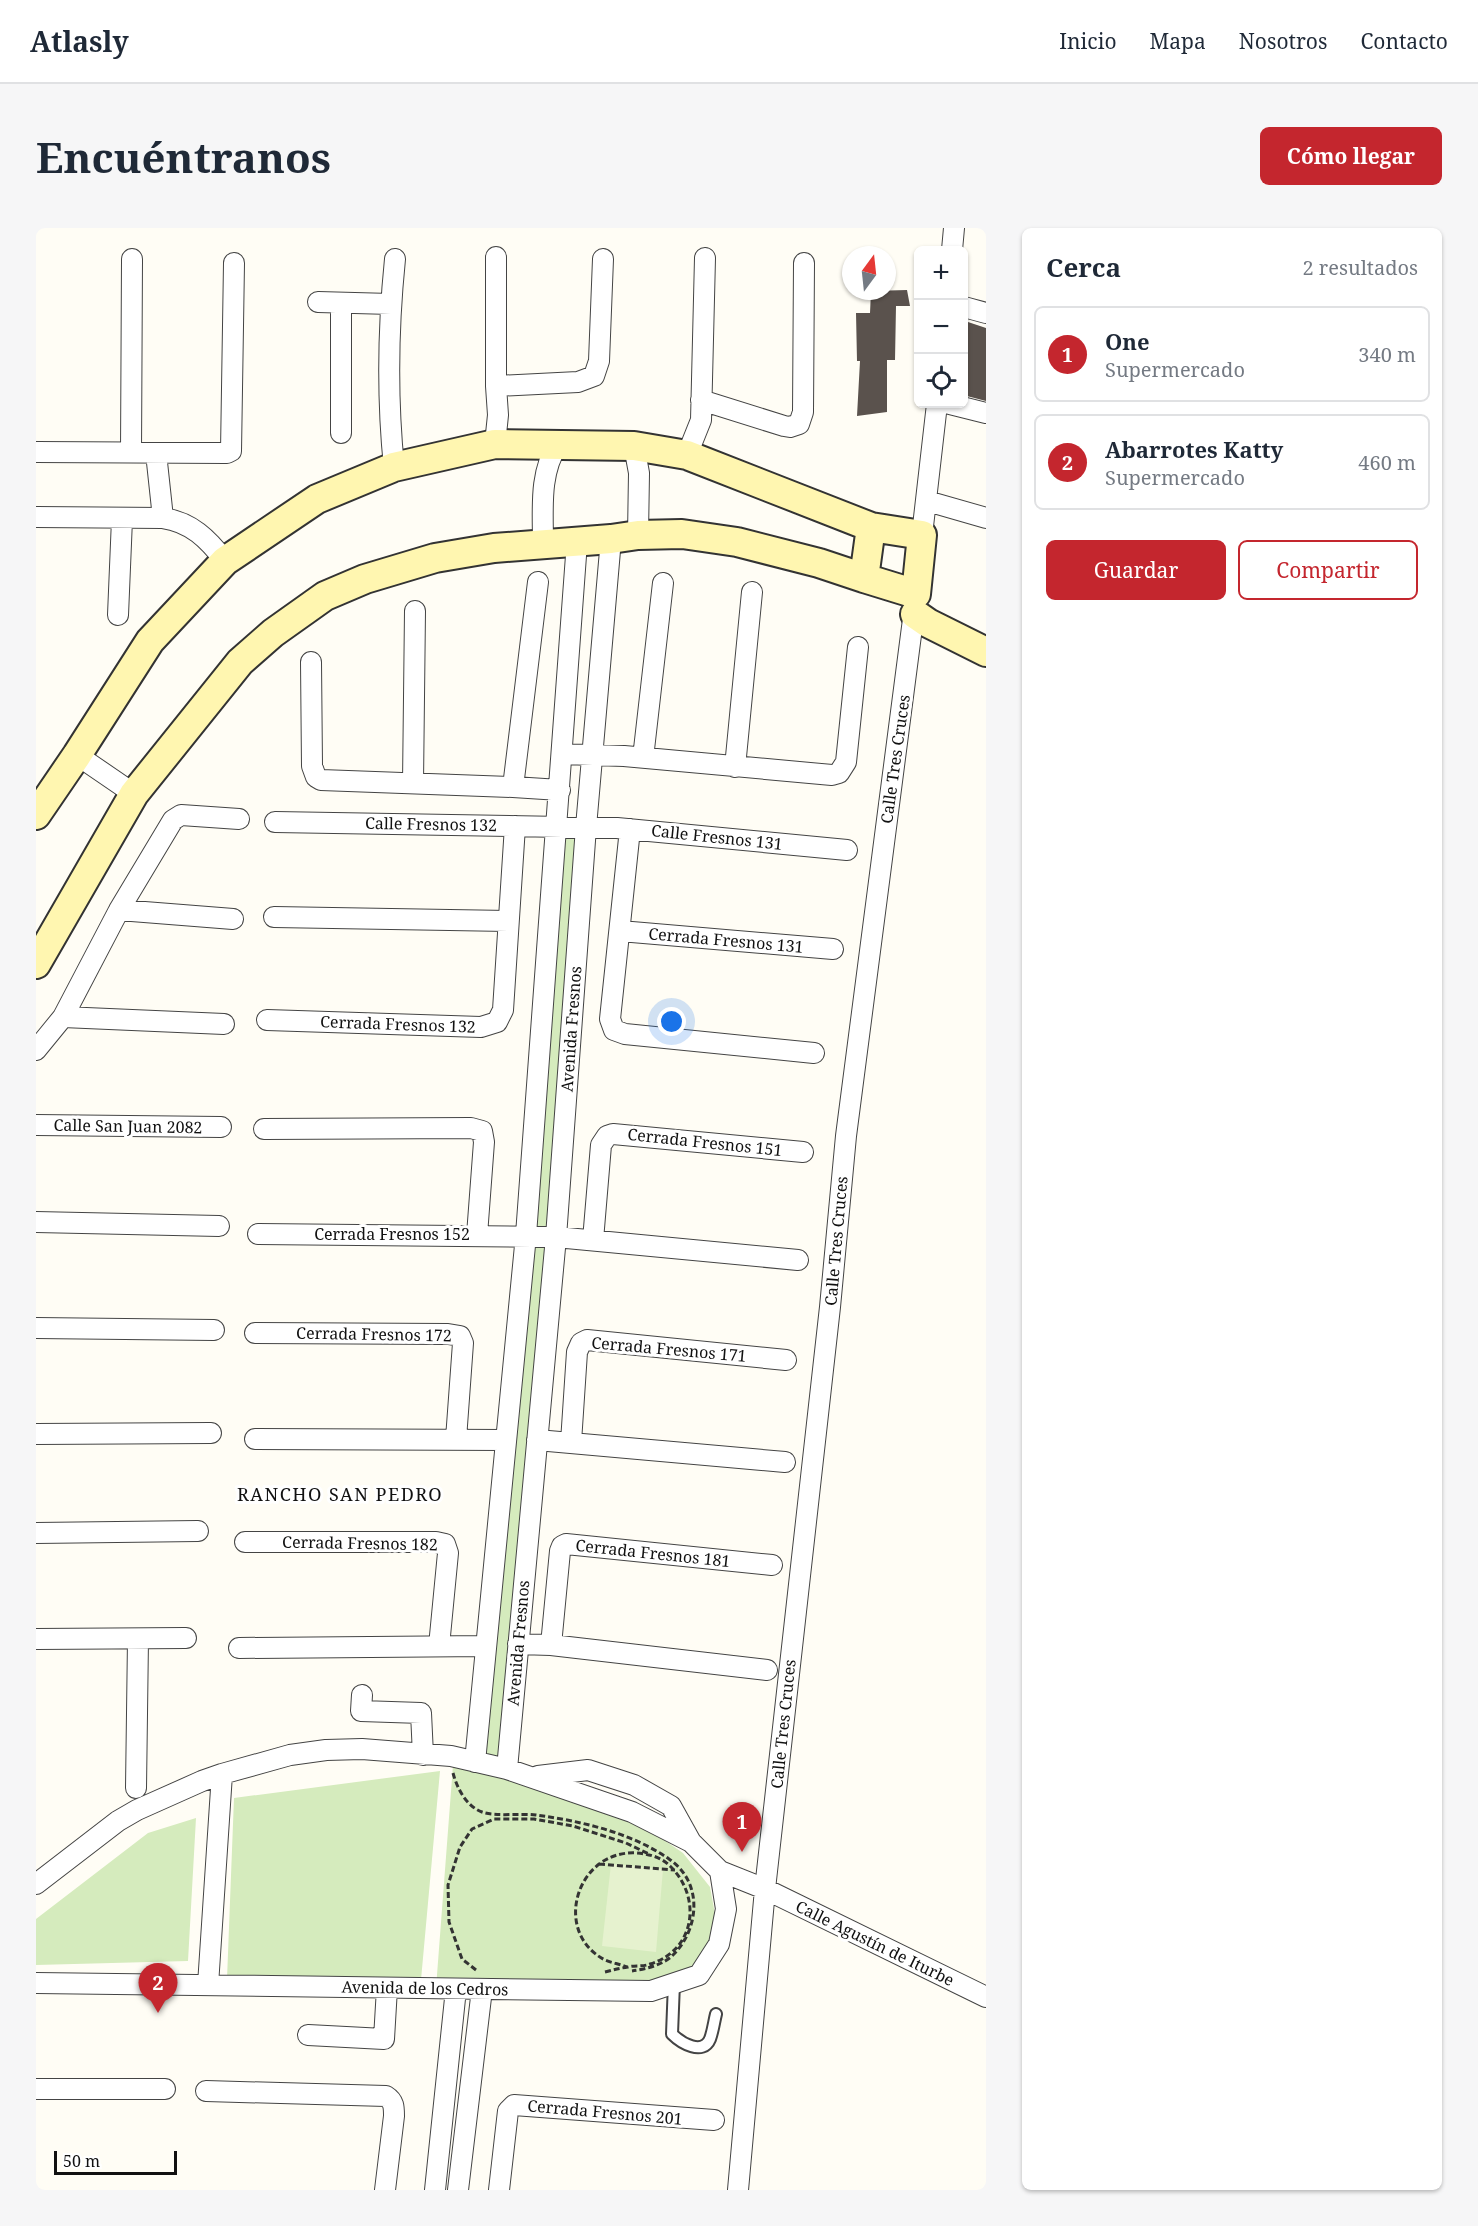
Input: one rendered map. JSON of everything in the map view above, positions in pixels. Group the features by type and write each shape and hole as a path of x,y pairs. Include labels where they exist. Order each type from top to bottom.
{"main road":[{"path":"36,815 150,641 225,561 317,499 394,467 495,444 634,446 687,455 871,528 922,535 915,604"},
{"path":"864,578 871,528"},
{"path":"36,964 134,794 240,662 273,633 325,596 365,579 435,558 543,543 682,534 737,542 819,563 864,578 915,604 928,623 986,652"}],"street":[{"path":"952,246 954,228"},
{"path":"495,444 498,415 496,257"},
{"path":"687,455 701,420 705,258"},
{"path":"131,452 132,259"},
{"path":"394,467 390,427 391,304 395,259"},
{"path":"496,386 578,382 594,376 599,361 603,259"},
{"path":"36,452 227,453 231,451 234,263"},
{"path":"701,400 784,426 799,424 803,412 804,263"},
{"path":"318,302 391,304"},
{"path":"341,304 341,433"},
{"path":"968,308 986,313"},
{"path":"922,535 937,408"},
{"path":"966,408 986,413"},
{"path":"543,543 544,476 550,457 558,444"},
{"name":"Avenida Fresnos","path":"507,1769 556,1237 592,756 625,537 639,473 634,446"},
{"path":"156,453 163,518"},
{"path":"927,501 986,518"},
{"path":"36,517 176,520 188,525 211,543 225,561"},
{"path":"118,615 122,519"},
{"name":"Avenida Fresnos","path":"475,1762 526,1235 578,542"},
{"path":"513,787 538,582"},
{"path":"643,758 663,582"},
{"path":"735,767 752,592"},
{"name":"Calle Tres Cruces","path":"738,2190 765,1889 846,1136 915,604"},
{"path":"413,783 415,611"},
{"path":"562,754 643,758 826,776 840,772 846,762 858,647"},
{"path":"311,662 312,766 316,777 327,781 560,790"},
{"path":"77,755 134,794"},
{"path":"36,1050 63,1017 119,910 173,820 186,815 239,819"},
{"name":"Calle Fresnos 132","path":"275,822 586,826"},
{"name":"Cerrada Fresnos 132","path":"267,1020 489,1026 497,1022 503,1010 515,826"},
{"name":"Calle Fresnos 131","path":"586,826 847,850"},
{"path":"630,829 610,1019 614,1030 625,1034 814,1053"},
{"path":"119,910 233,919"},
{"path":"274,917 508,921"},
{"name":"Cerrada Fresnos 131","path":"620,931 833,949"},
{"path":"63,1017 224,1024"},
{"name":"Calle San Juan 2082","path":"36,1125 221,1127"},
{"path":"264,1129 471,1128 482,1131 485,1136 477,1235"},
{"name":"Cerrada Fresnos 151","path":"593,1240 601,1145 607,1136 613,1134 803,1152"},
{"path":"36,1222 219,1226"},
{"name":"Cerrada Fresnos 152","path":"258,1234 526,1235"},
{"path":"526,1235 798,1260"},
{"path":"36,1328 214,1330"},
{"name":"Cerrada Fresnos 172","path":"255,1333 448,1334 460,1336 464,1343 456,1439"},
{"name":"Cerrada Fresnos 171","path":"571,1442 576,1352 587,1340 786,1360"},
{"path":"36,1434 211,1433"},
{"path":"255,1439 506,1440"},
{"path":"537,1440 785,1462"},
{"path":"498,1517 530,1518"},
{"path":"36,1533 198,1531"},
{"name":"Cerrada Fresnos 182","path":"245,1542 435,1542 445,1544 448,1553 439,1646"},
{"name":"Cerrada Fresnos 181","path":"550,1645 559,1555 562,1546 566,1544 772,1565"},
{"path":"36,1639 186,1638"},
{"path":"136,1788 138,1639"},
{"path":"518,1644 550,1645 767,1670"},
{"path":"239,1648 486,1646"},
{"path":"361,1710 422,1713 423,1755"},
{"path":"36,1884 137,1809 222,1774 290,1755 326,1750 362,1749 451,1756 507,1769 632,1812 691,1842"},
{"path":"532,1777 588,1770 634,1785 671,1806 691,1842 720,1871 765,1889"},
{"path":"208,1985 222,1774"},
{"name":"Avenida de los Cedros","path":"36,1983 456,1989 482,1977 651,1991 699,1975 719,1944 726,1910 720,1871"},
{"name":"Calle Agustín de Iturbe","path":"765,1889 986,1997"},
{"path":"458,2190 482,1977"},
{"path":"308,2035 384,2039 387,1988"},
{"path":"435,2190 456,1989"},
{"path":"36,2090 165,2089"},
{"path":"206,2091 386,2096 390,2098 394,2106 394,2116 385,2190"},
{"name":"Cerrada Fresnos 201","path":"499,2190 508,2111 513,2104 714,2120"}],"lane":[{"path":"674,1983 672,2034 681,2044 694,2047 704,2046 710,2040 716,2014"}],"path":[{"path":"451,1756 454,1776 465,1800 482,1812 535,1815 574,1821 628,1838 670,1860 680,1869 692,1892 695,1915 687,1938 672,1956 651,1968 608,1976"},
{"path":"482,1977 462,1959 449,1922 448,1885 460,1847 472,1829 494,1819 534,1819 573,1826 626,1843 667,1862 681,1876 689,1894 691,1914 685,1936 670,1954 650,1965 627,1967 597,1974"},
{"path":"627,1967 604,1959 586,1944 576,1922 576,1898 585,1876 603,1860 625,1852 649,1854"},
{"path":"599,1864 675,1870"},
{"path":"467,1971 482,1977"}],"green space":[{"path":"556,826 586,827 507,1769 475,1762"},
{"path":"453,1765 479,1768 629,1816 683,1853 710,1887 717,1925 707,1951 687,1973 650,1985 436,1988"},
{"path":"440,1771 421,1980 227,1979 234,1798"},
{"path":"196,1818 188,1961 36,1965 36,1919 148,1833"},
{"path":"611,1864 663,1869 656,1952 602,1946"}],"building":[{"path":"896,290 907,290 910,306 896,306 895,360 887,360 887,412 857,416 860,361 857,361 856,313 870,313 871,300 896,300"},
{"path":"968,322 986,328 986,401 968,396"}],"place":[{"name":"One","path":"742,1852"},
{"name":"Abarrotes Katty","path":"158,2013"}],"district":[{"name":"RANCHO SAN PEDRO","path":"340,1494"}]}
